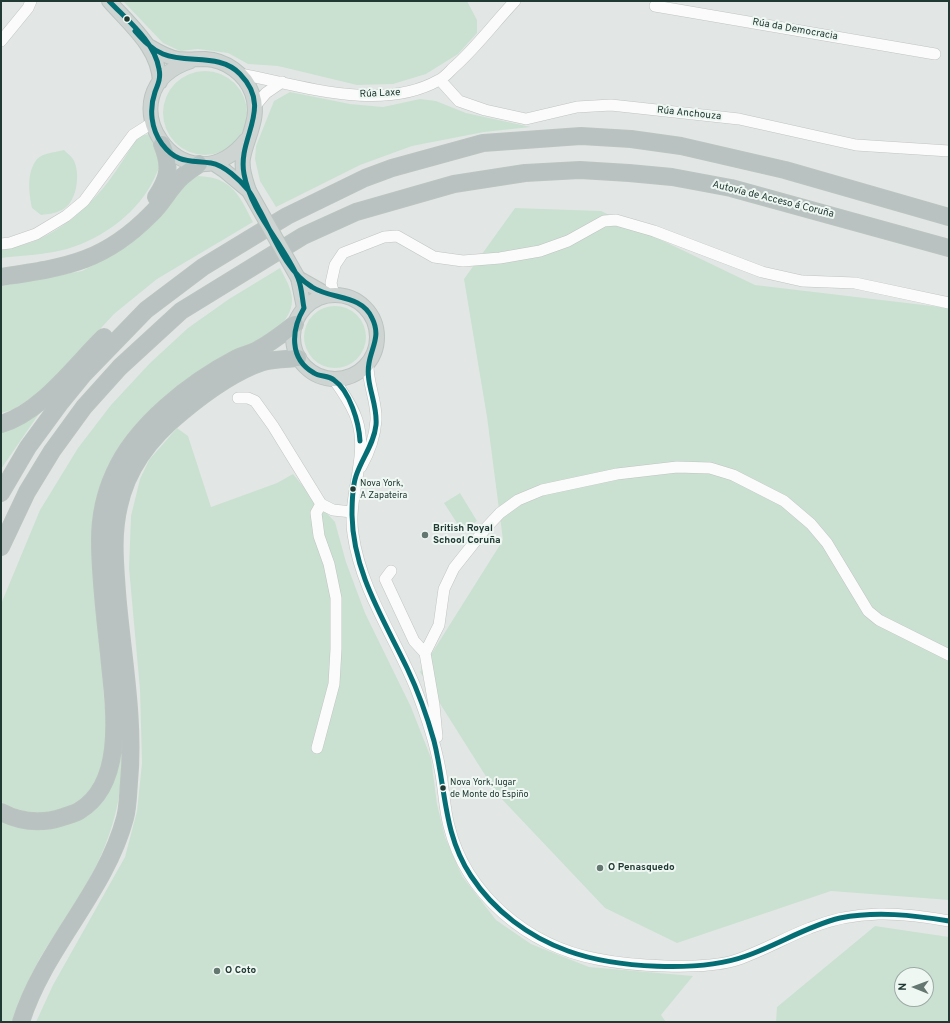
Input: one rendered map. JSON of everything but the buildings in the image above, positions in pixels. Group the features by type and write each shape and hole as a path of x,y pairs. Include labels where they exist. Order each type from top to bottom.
{"highway":[{"path":"1,493 28,447 83,375 146,310 203,267 287,216 364,178 392,168 483,143 574,136 631,139 681,146 785,170 949,217"},
{"path":"1,269 50,262 79,254 106,242 128,226 143,212 164,185 168,172 168,159 162,144"},
{"path":"1,277 64,266 104,252 121,242 153,213 177,181 206,163"},
{"name":"Autovía de Acceso á Coruña","path":"1,546 27,492 52,451 84,407 120,367 181,311 303,236 356,212 454,184 525,173 580,170 672,177 731,188 949,248"},
{"path":"1,424 12,421 28,411 61,382 136,307 180,276 203,267"},
{"path":"1,812 10,817 26,821 51,821 79,811 94,797 105,780 112,759 115,717 101,574 100,538 107,493 114,474 125,453 137,436 175,400 199,382 237,358 273,341 295,324"},
{"path":"21,1022 40,977 62,938 111,859 126,816 131,763 129,719 114,549 119,504 127,481 144,451 158,434 174,418 208,392 236,374 264,362 298,358"}],"main road":[{"path":"109,1 148,45 160,71 160,82"},
{"path":"148,45 162,54 177,59 206,59 218,61 230,66 240,74 253,94 255,118 242,160 243,173 249,191 298,278 304,308"},
{"path":"194,60 181,64 169,72 160,82 154,94 151,109 152,123 162,144 179,157 206,163 226,171 249,191"},
{"path":"206,163 227,158 238,150 248,138"},
{"path":"298,278 331,295"},
{"path":"331,295 345,296 366,308 376,329 374,352 368,362 359,372 347,377 334,379 313,373 298,358 294,347 293,335 295,324 304,308 319,298 331,295"}],"street":[{"path":"1,41 28,8 31,1"},
{"name":"Rúa Laxe","path":"240,74 344,95 373,96 402,94 440,80 466,57 515,1"},
{"name":"Rúa da Democracia","path":"655,6 690,6 935,54"},
{"name":"Rúa Anchouza","path":"440,80 459,101 484,110 526,119 577,107 611,105 739,119 856,145 949,151"},
{"path":"255,106 266,93 282,82"},
{"path":"1,244 10,243 36,234 66,216 84,201 133,135 152,123"},
{"path":"331,295 334,265 343,254 384,237 397,236 434,257 463,261 500,258 540,251 568,241 604,221 616,220 654,231 769,273 802,282 855,283 949,303"},
{"path":"356,477 373,440 376,420 368,372 368,362"},
{"path":"334,379 351,405 358,421 360,450 352,512 352,534 358,557 368,588 416,688 433,737 441,772"},
{"path":"238,398 248,398 255,402 273,426 321,504 334,510 352,512"},
{"path":"425,653 439,625 444,589 454,568 485,529 500,513 518,500 542,490 617,474 677,467 710,468 718,470 733,475 784,501 811,524 827,543 868,611 884,624 949,655"},
{"path":"317,748 334,684 336,649 336,598 329,564 319,536 316,513 321,504"},
{"path":"391,571 384,579 414,641 425,653 434,705 443,801 449,829 459,855 477,885 496,907 518,926 543,941 568,951 597,959 627,963 683,966 732,961 812,927 842,917 874,913 908,914 949,921"}],"green space":[{"path":"123,1 467,1 477,20 477,33 458,54 426,74 393,84 357,85 278,66 248,64 228,53 198,49 180,51 163,43"},
{"path":"205,71 213,72 228,78 240,90 246,105 246,121 240,136 228,148 213,154 205,155 197,154 182,148 170,136 164,121 163,113 164,105 170,90 182,78 197,72"},
{"path":"290,92 350,104 383,107 420,99 436,101 466,113 531,127 484,132 412,146 360,165 276,207 260,181 255,159 256,146 274,101"},
{"path":"150,134 159,154 160,166 148,190 140,201 119,222 94,238 67,249 42,254 1,258 1,249 17,247 32,242 61,227 74,217 108,182 139,136"},
{"path":"64,150 72,158 77,171 75,192 69,204 65,208 51,214 41,215 32,208 29,190 31,170 37,159 40,157"},
{"path":"198,176 210,177 219,180 233,189 253,222 157,279 114,314 43,391 12,410 1,413 1,286 82,271 114,254 145,231 170,203 183,185"},
{"path":"515,208 601,211 755,285 949,308 949,900 831,891 677,943 605,908 497,794 420,672 503,540 487,417 464,279"},
{"path":"280,268 291,291 292,305 286,319 280,327 138,425 104,658 103,682 107,735 104,762 99,776 92,789 82,799 70,807 57,811 43,813 28,812 1,802 1,604 40,510 78,448 111,405 150,363 188,328 229,299"},
{"path":"335,306 347,309 357,315 363,325 366,337 363,349 357,359 347,365 335,368 323,365 313,359 307,349 304,337 307,325 313,315 323,309"},
{"path":"43,408 1,469 1,431"},
{"path":"177,428 188,436 211,507 277,483 293,474 335,522 346,562 365,613 411,707 431,758 437,804 445,837 462,876 496,920 531,944 589,967 693,976 661,1015 666,1022 36,1022 53,985 125,857 137,811 142,763 140,690 129,568 131,516 140,479 149,460"},
{"path":"460,493 477,521 462,531 444,503"},
{"path":"121,747 122,764 119,798 111,831 105,847 79,899 40,958 32,973 12,1022 1,1022 1,820 41,829 111,785 118,767"},
{"path":"875,926 949,937 949,1022 776,1022 777,1007"}],"transit line":[{"path":"109,1 139,32 152,50 156,59 160,72 153,98 152,119 155,132 162,144 173,155 179,158 190,161 216,164 236,178 245,186 251,195 282,253 295,272 312,287 361,305 367,310 375,324 376,336 368,371 375,409 376,425 373,438 358,469 353,490 352,515 354,536 358,556 371,594 411,677 425,713 434,741 446,810 455,844 471,876 490,901 526,930 554,945 587,957 633,965 705,965 727,961 758,952 828,921 854,916 881,914 922,917 949,921"},
{"path":"135,31 151,47 163,54 173,57 223,63 240,74 250,87 254,99 254,111 245,148 243,161 244,174 253,202 292,265 298,278 304,308 297,325 295,335 296,352 306,367 316,374 332,378 340,385 353,408 358,425 360,441"}],"place":[{"name":"Nova York, A Zapateira","path":"353,489"},
{"name":"British Royal School Coruña","path":"425,535"},
{"name":"Nova York, lugar de Monte do Espiño","path":"443,788"},
{"name":"O Penasquedo","path":"600,868"},
{"name":"O Coto","path":"217,971"}]}
